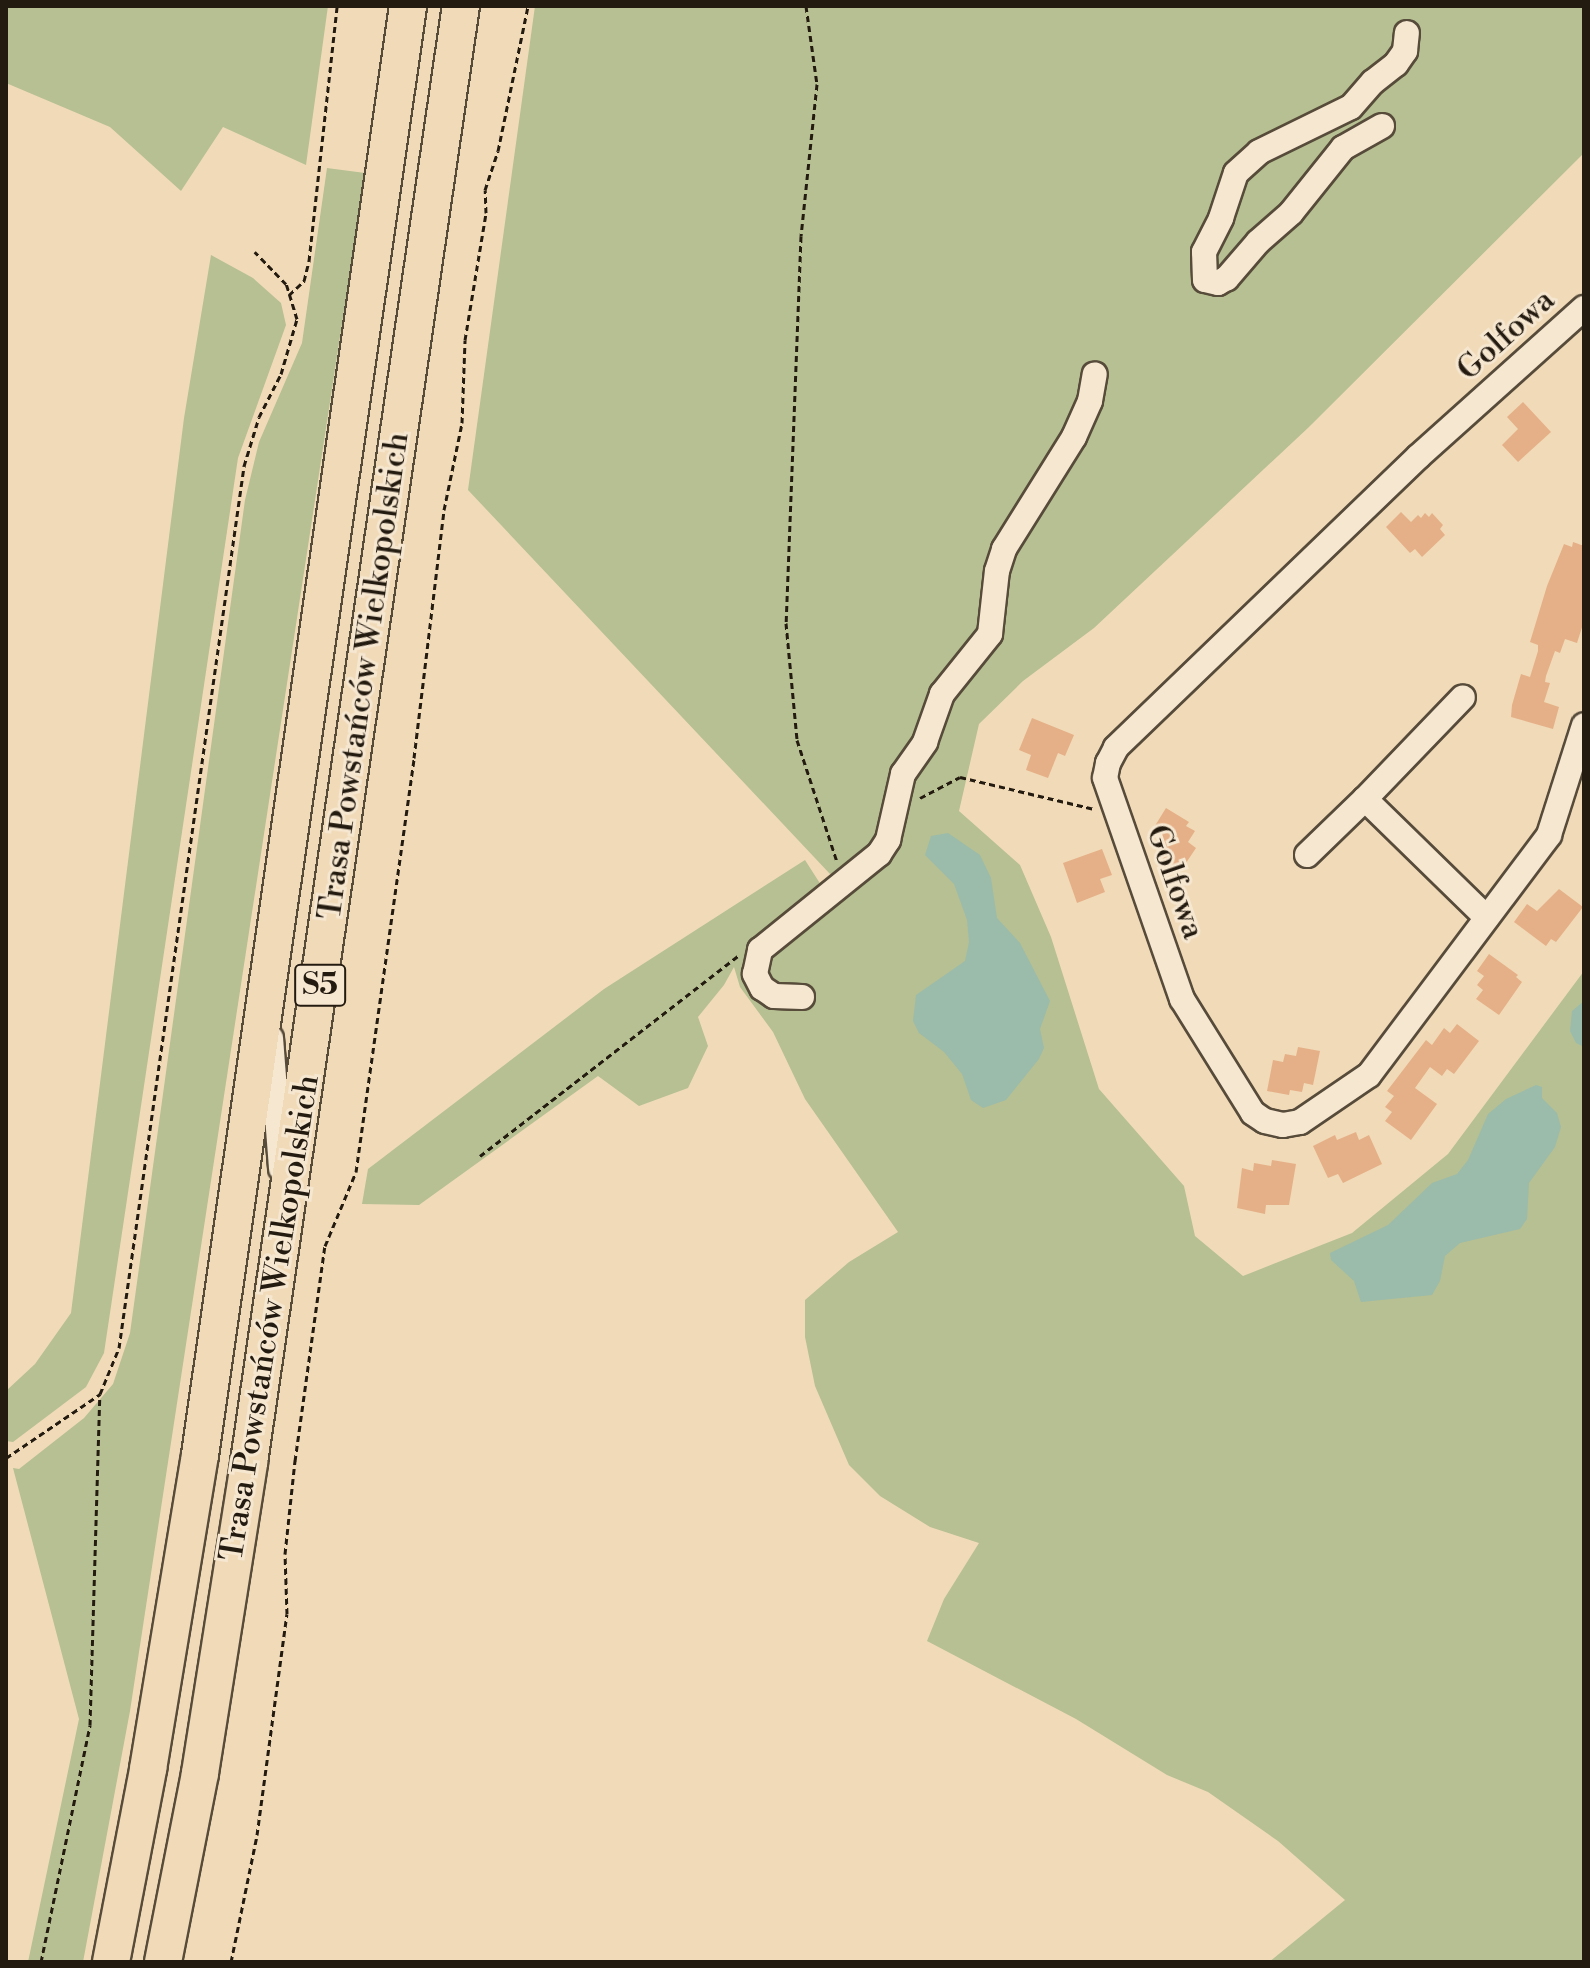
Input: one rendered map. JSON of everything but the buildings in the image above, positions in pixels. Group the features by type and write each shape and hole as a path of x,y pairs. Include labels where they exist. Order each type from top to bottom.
{"highway":[{"name":"Trasa Powstańców Wielkopolskich","path":"111,1962 148,1769 235,1215 408,6"},
{"name":"Trasa Powstańców Wielkopolskich","path":"163,1962 200,1773 285,1223 461,6"}],"lane":[{"path":"1382,126 1343,148 1291,213 1258,242 1227,278 1218,283 1205,280 1204,252 1221,218 1236,173 1259,152 1351,107 1373,82 1396,64 1405,51 1407,33"},
{"name":"Golfowa","path":"1584,308 1419,456 1116,748 1105,778 1182,999 1253,1113 1265,1121 1283,1125 1300,1122 1369,1075 1549,835 1584,725"},
{"path":"802,997 774,996 762,988 755,974 755,961 760,950 879,854 888,840 903,774 925,742 942,694 990,634 997,571 1004,549 1084,419 1095,374"},
{"path":"1307,855 1463,697"},
{"path":"1365,799 1487,918"},
{"path":"267,982 285,1223"},
{"path":"235,1215 319,990"}],"path":[{"path":"289,295 304,281 309,261 337,6"},
{"path":"231,1962 257,1835 287,1614 285,1554 325,1246 356,1172 414,758 444,510 462,423 465,340 486,213 485,190 498,151 528,6"},
{"path":"806,6 817,84 801,236 786,623 797,740 842,874"},
{"path":"41,1962 90,1725 100,1394 121,1332 244,466 259,417 281,374 297,319 286,284 255,252"},
{"path":"893,815 960,777 1082,809 1115,809"},
{"path":"480,1156 741,953"},
{"path":"6,1458 100,1394"}],"green space":[{"path":"6,6 328,6 306,165 223,127 181,191 110,127 6,83"},
{"path":"535,6 1584,6 1584,153 1309,427 1094,628 1023,681 979,724 959,811 1020,865 1051,937 1099,1089 1184,1186 1195,1236 1243,1276 1352,1233 1448,1154 1584,971 1584,1962 1269,1962 1345,1900 1278,1841 1208,1792 1167,1775 1076,1719 927,1641 944,1599 979,1543 930,1527 880,1496 849,1465 815,1386 805,1337 805,1300 849,1262 898,1232 805,1099 773,1032 740,987 734,967 724,985 698,1017 708,1046 688,1088 639,1106 598,1076 419,1205 362,1204 368,1169 604,989 805,860 821,885 844,869 830,874 468,490"},
{"path":"327,168 365,173 130,1711 83,1962 28,1962 79,1719 13,1468 19,1469 84,1418 113,1384 130,1333 245,500 259,442 302,343"},
{"path":"211,255 253,278 281,303 286,325 238,458 104,1353 86,1387 13,1442 6,1441 6,1391 35,1364 71,1313 184,418"}],"shaded area":[{"path":"948,833 980,855 991,878 997,918 1020,943 1050,1001 1040,1029 1044,1048 1039,1059 1006,1100 983,1108 971,1100 962,1074 944,1052 919,1033 913,1021 916,995 965,961 969,942 967,920 954,884 925,855 931,836"},
{"path":"1584,1001 1584,1047 1576,1043 1570,1031 1572,1011"},
{"path":"1536,1085 1542,1087 1542,1098 1557,1113 1561,1127 1555,1147 1529,1183 1527,1219 1520,1229 1460,1243 1445,1256 1440,1281 1432,1295 1361,1302 1354,1281 1331,1260 1330,1253 1388,1225 1432,1183 1457,1174 1468,1160 1488,1114 1506,1099"}]}
